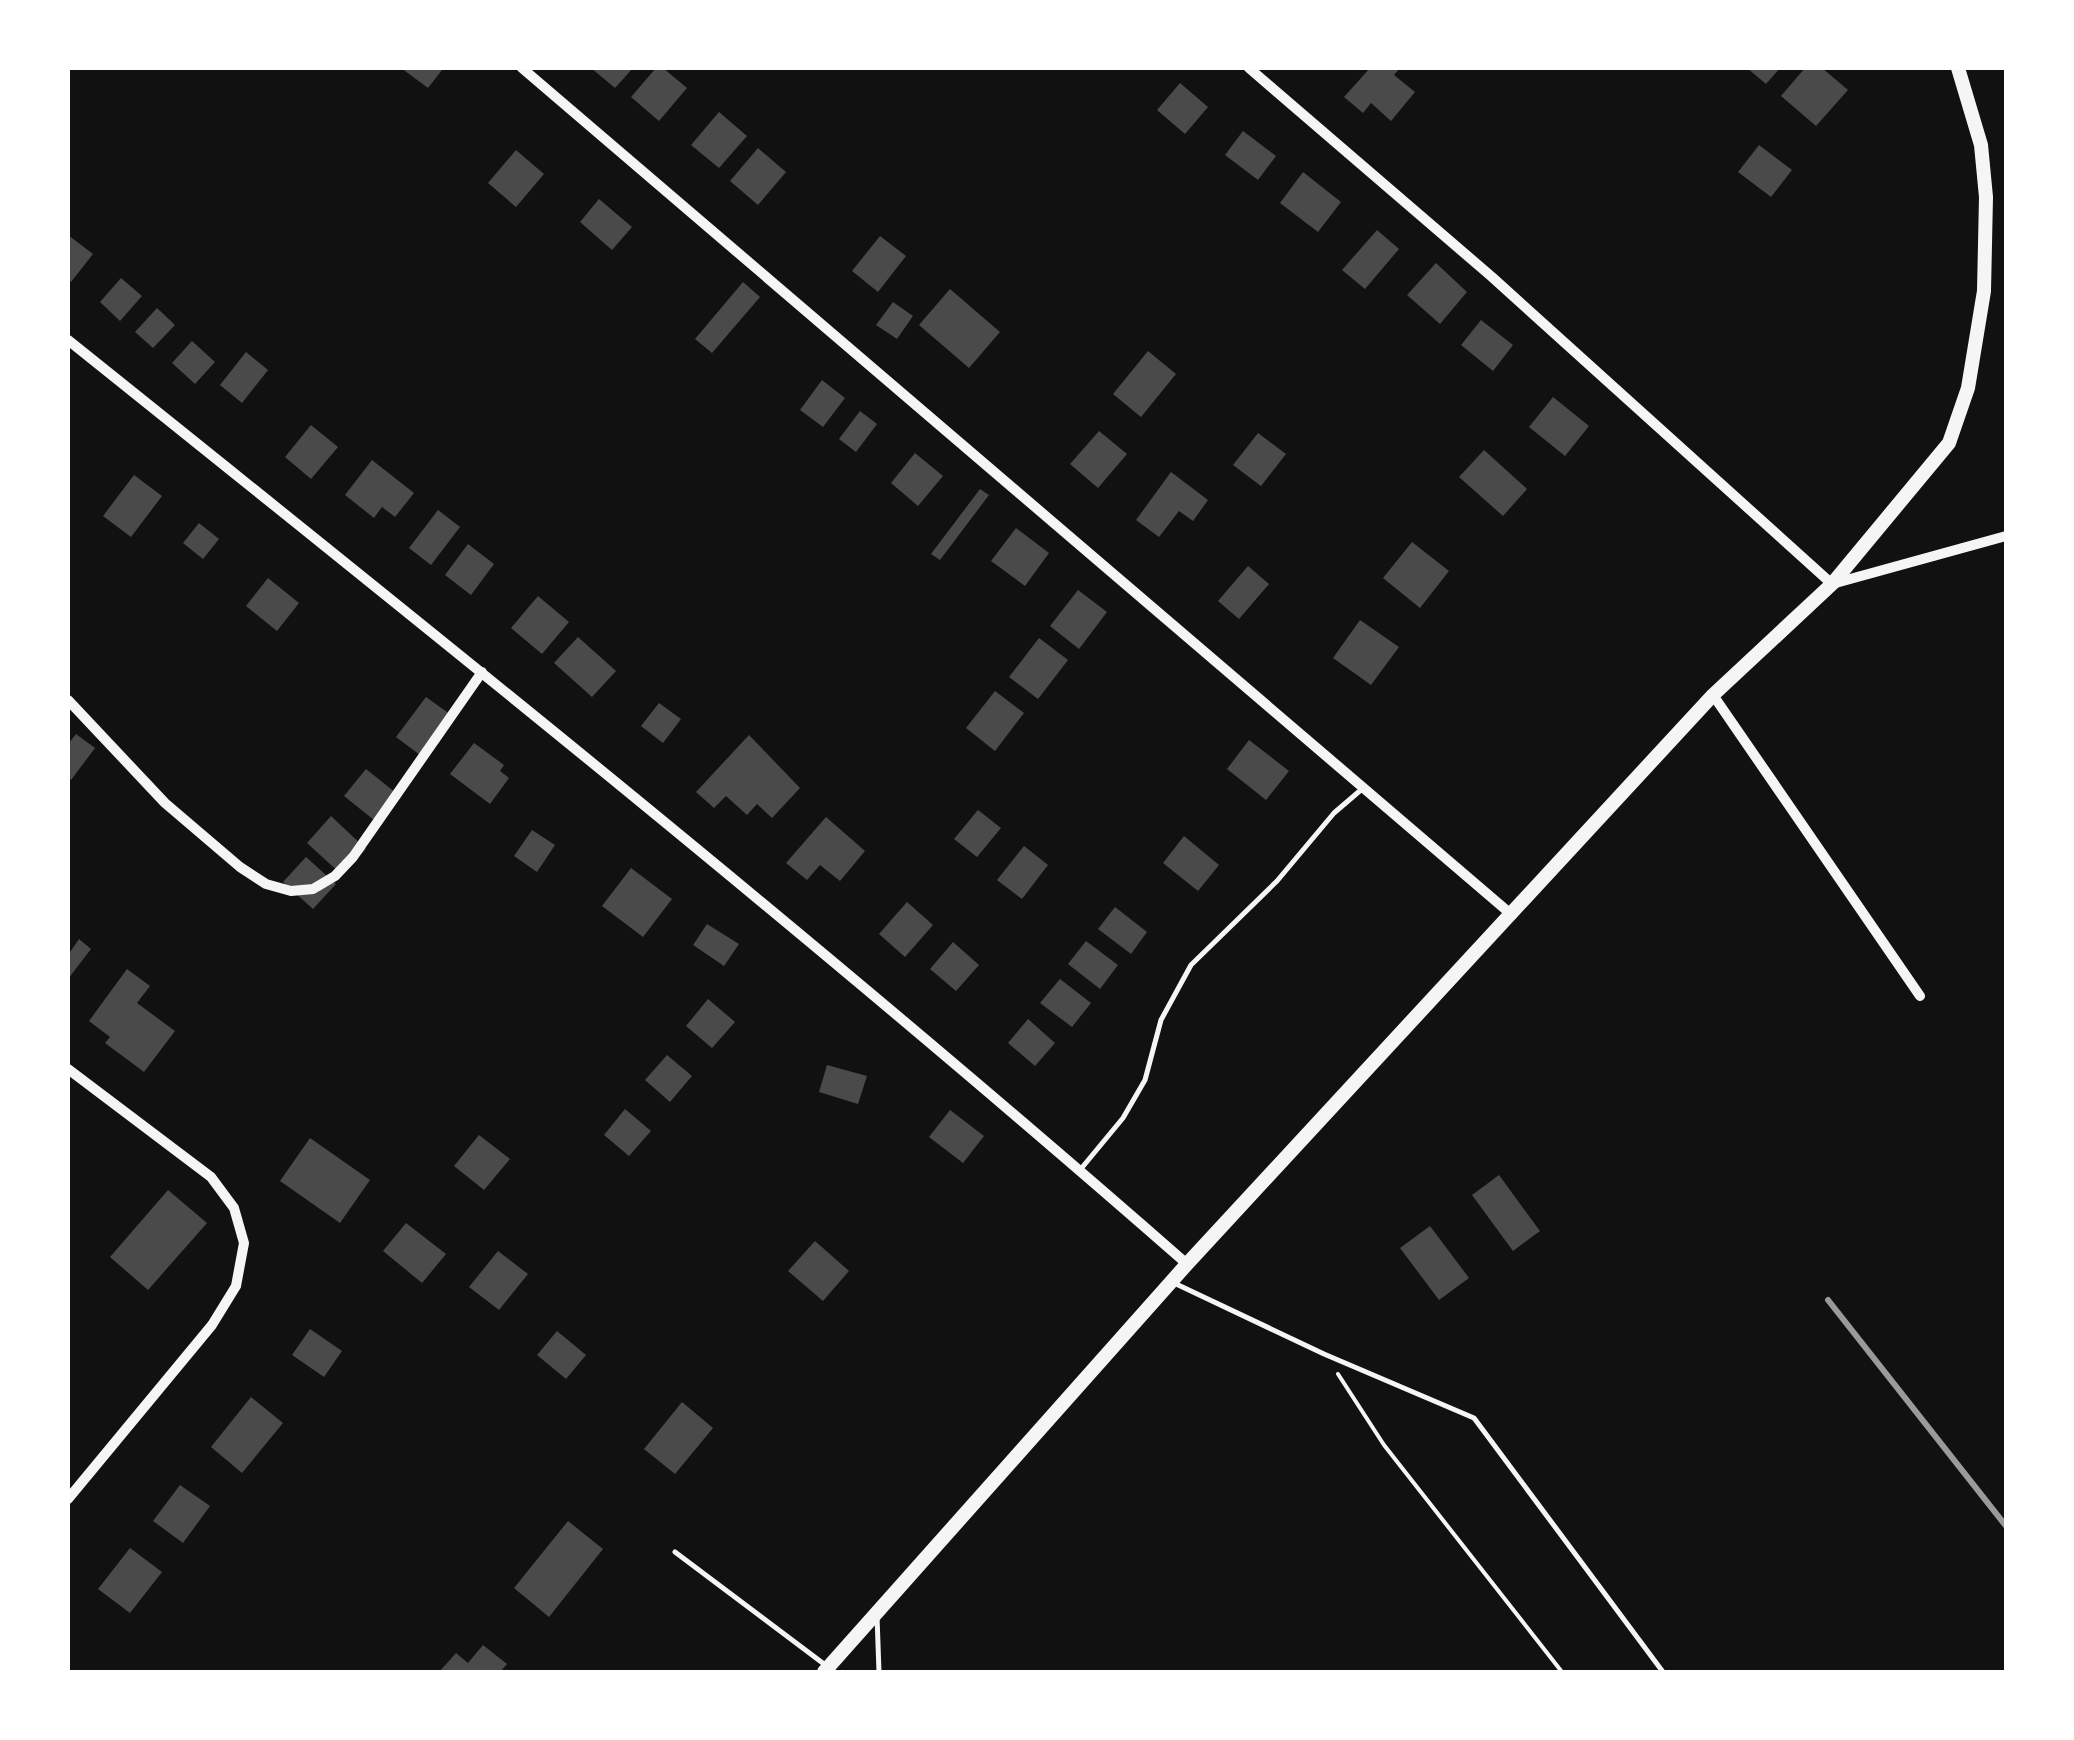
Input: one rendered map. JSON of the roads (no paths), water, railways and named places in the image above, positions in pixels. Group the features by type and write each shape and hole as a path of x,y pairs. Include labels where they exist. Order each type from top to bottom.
{"street":[{"path":"522,68 1512,916"},
{"path":"1249,68 1492,277 1832,584"},
{"path":"826,1670 1187,1264 1713,695 1832,584 1949,443 1968,388 1984,290 1986,197 1981,145 1958,68"},
{"path":"68,340 482,672 1080,1170 1187,1264"},
{"path":"1832,584 2006,536"},
{"path":"68,700 165,802 240,867 266,884 292,891 313,889 353,858 482,672"},
{"path":"1713,695 1920,996"},
{"path":"68,1069 211,1177 234,1208 244,1243 236,1286 212,1325 68,1499"}],"lane":[{"path":"1080,1170 1123,1118 1145,1080 1162,1020 1190,965 1277,882 1334,813 1364,788"},
{"path":"1172,1282 1324,1354 1474,1418 1662,1672"},
{"path":"675,1552 826,1670"},
{"path":"877,1613 879,1672"}],"railway":[{"path":"1828,1300 2006,1526"}]}
